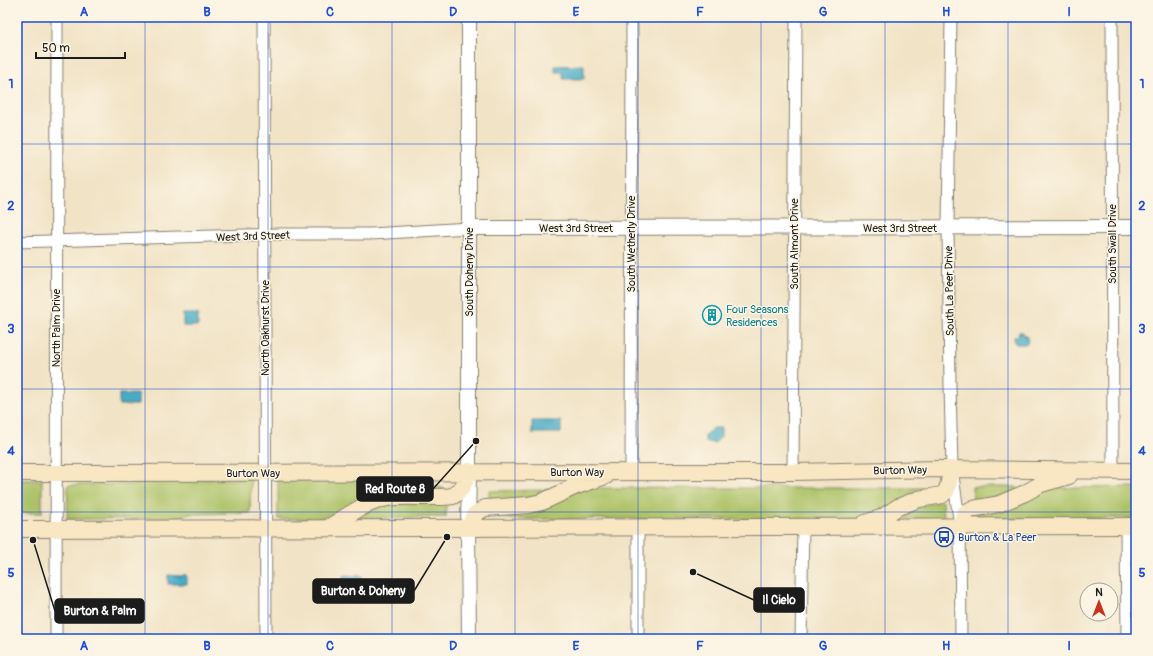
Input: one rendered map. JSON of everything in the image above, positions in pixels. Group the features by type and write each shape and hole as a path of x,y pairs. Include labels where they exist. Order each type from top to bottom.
{"main road":[{"name":"Burton Way","path":"17,473 469,471 793,472 952,469 1136,471"},
{"path":"852,526 881,518 898,507 919,499 942,496 947,490 952,469"},
{"path":"328,528 359,508 380,500 397,497 453,496 463,487 469,471"},
{"path":"960,526 965,513 972,509 999,504 1025,493 1041,484 1084,471"},
{"path":"468,528 475,514 485,508 528,505 542,502 574,487 626,472"},
{"path":"17,529 1131,526"}],"street":[{"name":"North Palm Drive","path":"56,17 56,639"},
{"name":"North Oakhurst Drive","path":"264,17 266,639"},
{"name":"South Doheny Drive","path":"468,17 469,639"},
{"name":"South Wetherly Drive","path":"626,472 631,228 632,17"},
{"name":"South Almont Drive","path":"793,472 796,17"},
{"name":"South La Peer Drive","path":"951,17 948,227 952,469 960,526 961,639"},
{"name":"South Swall Drive","path":"1112,17 1113,471"},
{"name":"West 3rd Street","path":"17,242 264,235 371,234 468,228 1136,227"},
{"path":"801,639 803,526"},
{"path":"1127,639 1131,526"},
{"path":"638,527 638,639"}],"green space":[{"path":"153,479 251,479 250,513 187,514 176,519 67,519 68,485 138,484"},
{"path":"278,479 353,479 398,481 429,484 446,490 348,510 316,519 278,519"},
{"path":"17,480 42,480 42,513 17,513"},
{"path":"972,487 1017,487 1017,492 973,503"},
{"path":"1136,487 1136,518 973,519 972,515 1053,488"},
{"path":"583,488 940,488 877,513 856,519 511,519 493,514"},
{"path":"547,490 547,496 489,503 489,491"},
{"path":"943,500 944,519 891,519 898,512"},
{"path":"446,501 446,517 360,519 359,514 379,505"}],"water":[{"path":"584,65 584,79 563,79 563,72 555,72 555,66"},
{"path":"183,314 198,314 198,326 183,326"},
{"path":"1019,332 1023,332 1024,335 1027,336 1027,344 1016,344 1014,342 1014,337 1018,336"},
{"path":"119,394 138,394 138,405 119,405"},
{"path":"532,421 561,421 561,433 532,433"},
{"path":"713,428 721,428 721,437 715,443 705,442 705,435"},
{"path":"185,574 187,577 187,584 168,584 168,575 182,576"},
{"path":"345,575 362,576 362,579 357,583 347,584 342,577"}],"place":[{"name":"Four Seasons Residences","path":"712,315"},
{"name":"Red Route 8","path":"476,441"},
{"name":"Burton & Doheny","path":"447,537"},
{"name":"Burton & La Peer","path":"944,537"},
{"name":"Burton & Palm","path":"33,540"},
{"name":"Il Cielo","path":"693,572"}]}
